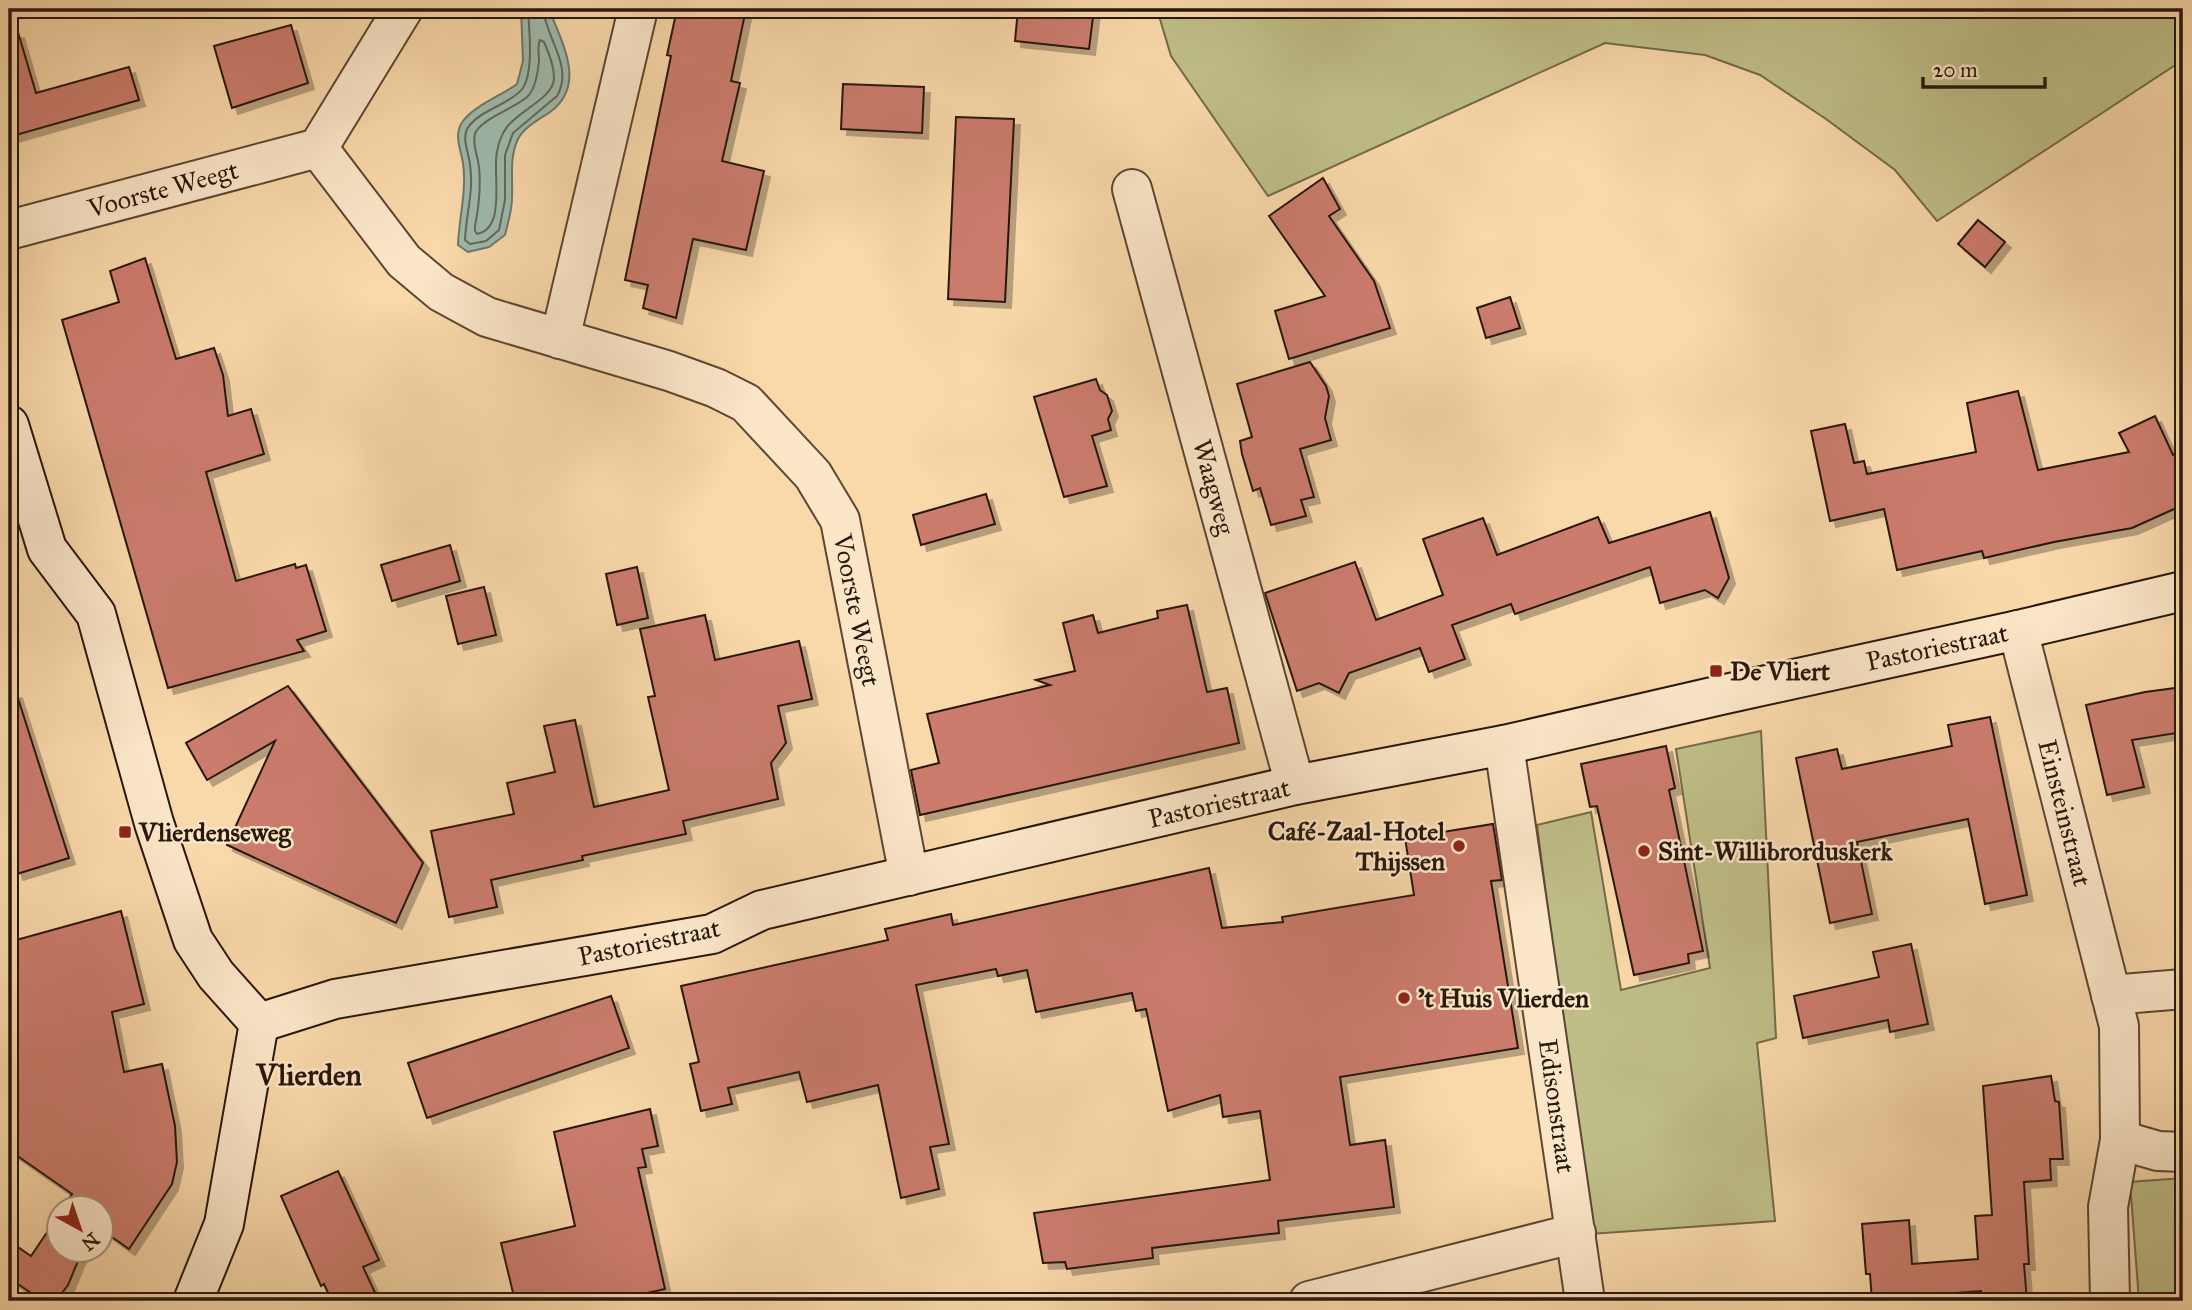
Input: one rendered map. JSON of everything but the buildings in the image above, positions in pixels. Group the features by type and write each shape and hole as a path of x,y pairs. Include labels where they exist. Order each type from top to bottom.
{"street":[{"path":"318,148 403,9"},
{"path":"560,339 638,9"},
{"name":"Voorste Weegt","path":"9,230 318,148 404,261 441,292 486,317 669,371 716,388 746,403 813,475 840,520 909,876"},
{"name":"Waagweg","path":"1132,189 1295,785"},
{"path":"9,425 47,549 96,614 155,823 193,940 216,975 259,1023 224,1224 193,1301"},
{"name":"Pastoriestraat","path":"259,1023 335,999 712,934 762,910 1295,785 1504,745 2018,630 2183,590"},
{"name":"Einsteinstraat","path":"2018,630 2119,1026 2120,1140 2108,1207 2110,1301"},
{"name":"Edisonstraat","path":"1504,745 1585,1301"},
{"path":"2111,995 2183,989"},
{"path":"2120,1140 2158,1151 2183,1152"},
{"path":"1309,1301 1576,1233"}],"shaded area":[{"path":"1157,9 2183,9 2183,60 1937,221 1895,170 1760,75 1705,55 1605,43 1268,196 1171,56"},
{"path":"1761,731 1776,1038 1757,1043 1775,1221 1590,1234 1537,825 1591,812 1621,990 1710,968 1676,749"},
{"path":"2183,1178 2183,1301 2139,1301 2130,1182"}],"water":[{"path":"521,9 549,9 565,49 569,77 567,89 561,101 528,127 515,146 512,160 512,203 505,235 489,247 468,252 458,245 464,184 458,131 474,110 517,84 523,61"}],"place":[{"name":"De Vliert","path":"1716,671"},
{"name":"Vlierdenseweg","path":"125,832"},
{"name":"Café-Zaal-Hotel Thijssen","path":"1459,846"},
{"name":"Sint-Willibrorduskerk","path":"1644,851"},
{"name":"'t Huis Vlierden","path":"1404,998"}],"district":[{"name":"Vlierden","path":"309,1075"}]}
